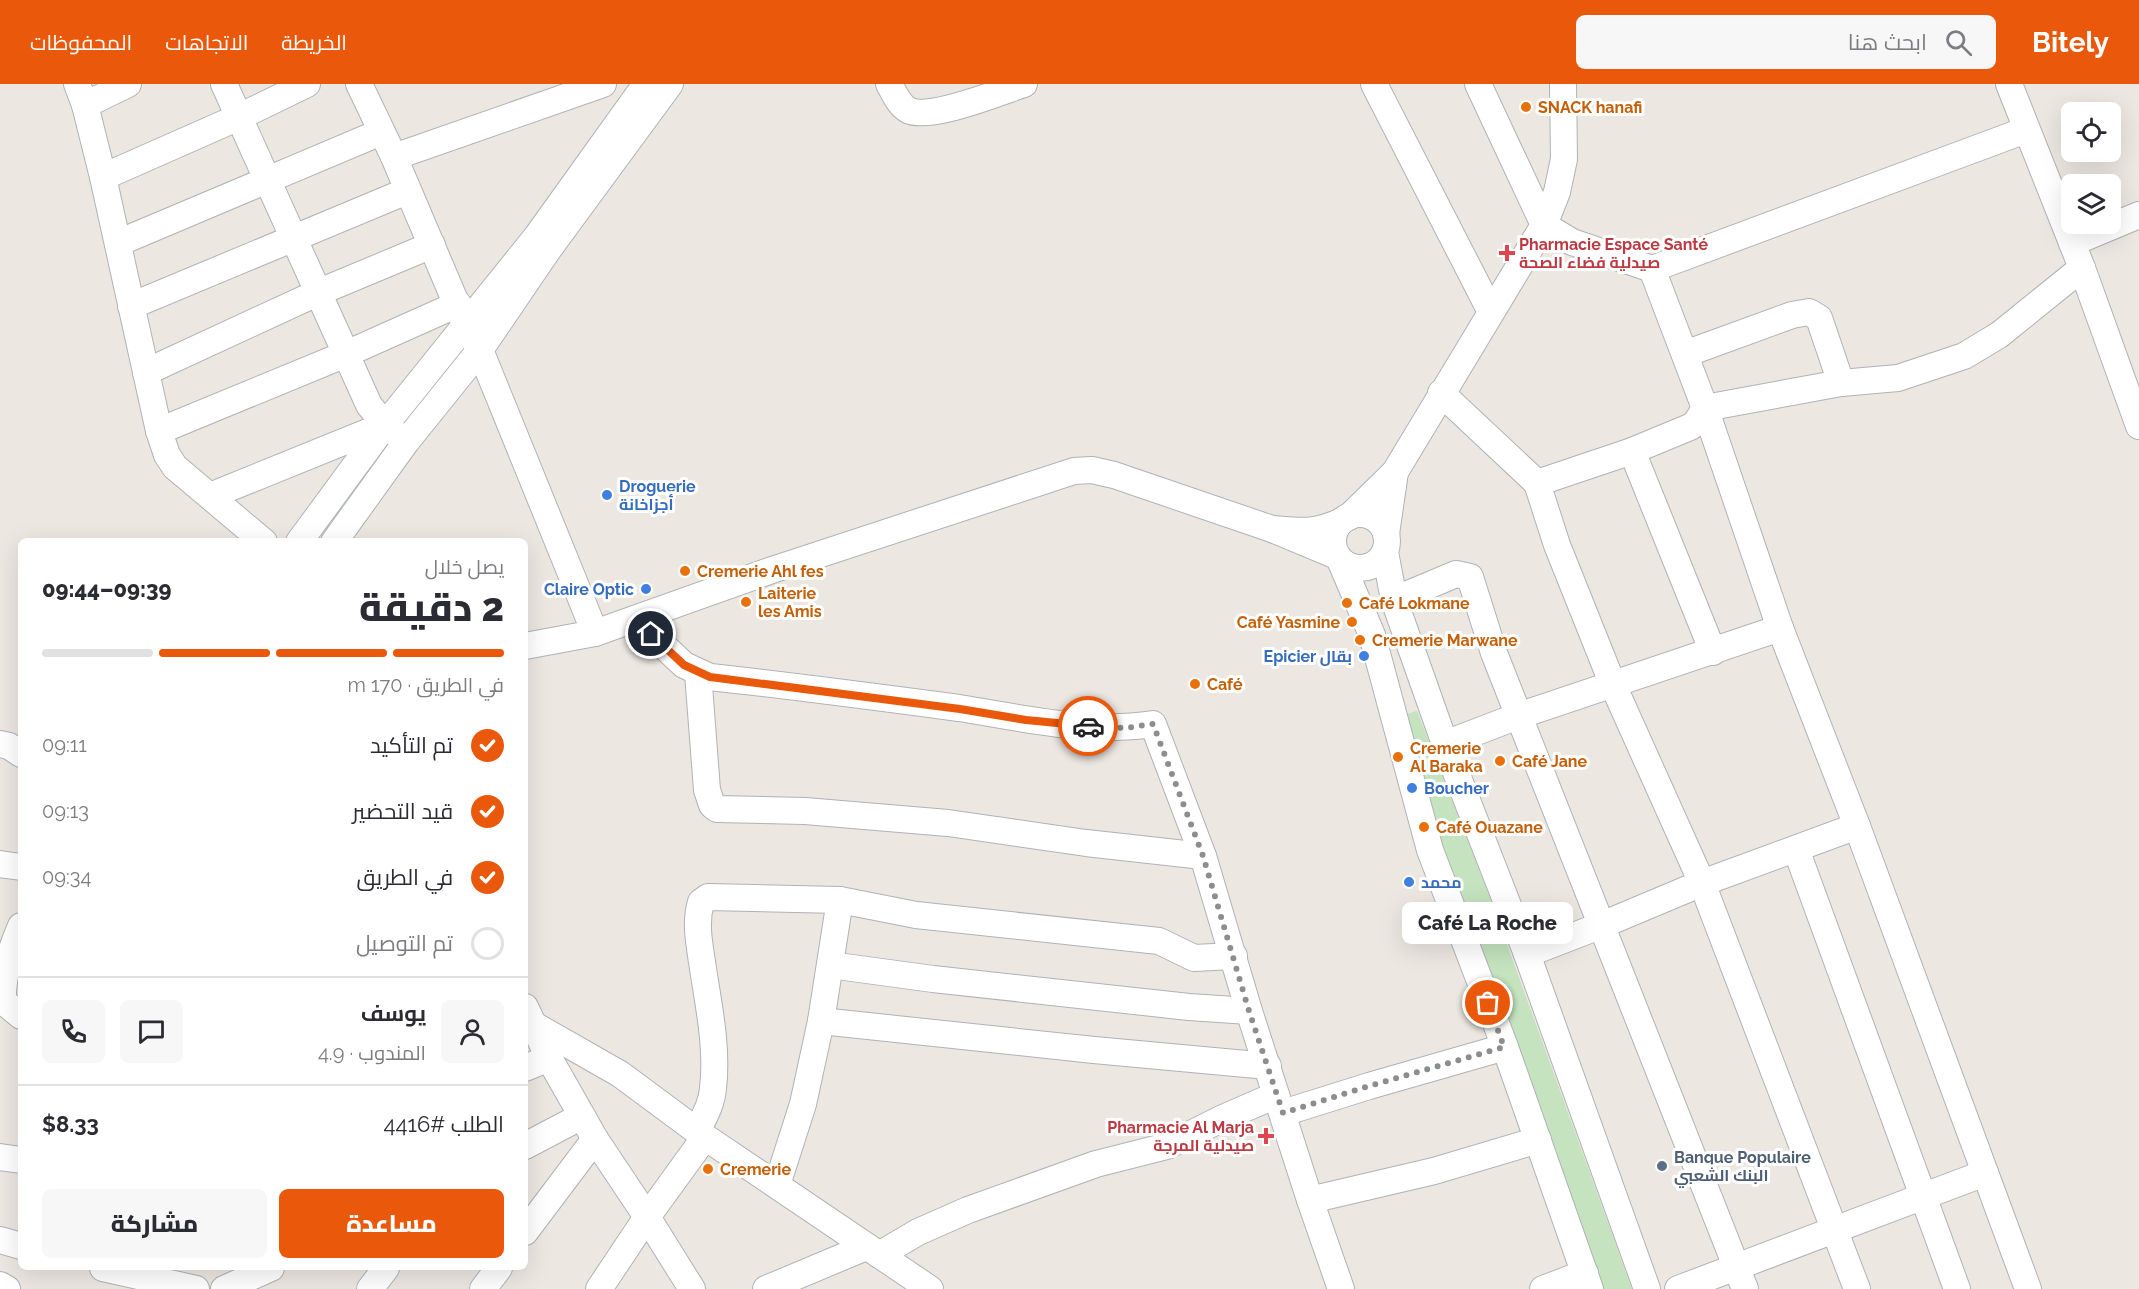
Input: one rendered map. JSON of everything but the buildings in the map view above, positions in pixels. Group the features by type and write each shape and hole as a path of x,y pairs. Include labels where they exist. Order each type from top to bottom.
{"street":[{"path":"128,84 81,95 103,177 159,431 167,455 175,467 259,538"},
{"path":"224,84 369,405 385,425 406,442"},
{"path":"103,177 240,117 307,84"},
{"path":"359,84 480,350 595,633"},
{"path":"394,157 603,84"},
{"path":"302,538 385,425 462,314 537,236 646,84"},
{"path":"337,538 406,442 480,350 548,250 670,84"},
{"path":"889,84 902,106 910,111 924,113 939,111 1024,84"},
{"path":"1374,84 1491,312"},
{"path":"1478,84 1544,225 1572,242 1652,269 2026,130"},
{"path":"1543,1289 1587,1281 1538,1140 1430,850 1372,635 1333,545 1333,536 1345,519 1395,472 1544,225 1557,192 1564,159 1563,84"},
{"path":"2009,84 2082,268 2139,426"},
{"path":"118,243 381,132"},
{"path":"131,306 407,191"},
{"path":"2072,243 2139,215"},
{"path":"146,372 317,293 432,245"},
{"path":"1537,483 1632,451 1690,427 1696,423 1705,408 1841,382 1898,378 1964,356 1999,335 2082,268"},
{"path":"1652,269 1705,408 1780,628 1857,826 2028,1289"},
{"path":"1684,354 1792,315 1809,312 1819,318 1841,382"},
{"path":"159,431 346,354 462,314"},
{"path":"1441,393 1537,483 1557,544 1613,685 1702,883 1857,1289"},
{"path":"210,496 385,425"},
{"path":"1632,451 1713,652"},
{"path":"528,645 595,633 771,570 1074,471 1092,470 1114,475 1272,529 1339,558 1355,568 1364,568 1380,560 1385,543 1395,472"},
{"path":"1272,529 1313,531 1325,529 1345,519 1366,515 1382,525 1394,600 1445,744 1527,954 1647,1289"},
{"path":"1394,600 1456,574 1470,577 1494,653 1518,716 1741,1278"},
{"path":"635,619 684,665 710,677 960,709 1026,720 1107,728 1153,724 1203,856 1249,1011 1310,1200 1332,1286"},
{"path":"1445,744 1518,716 1780,628"},
{"path":"698,673 707,790 712,805 717,809 805,811 948,823 1086,843 1203,856"},
{"path":"0,744 18,752"},
{"path":"1527,954 1602,926 1702,883 1857,826"},
{"path":"1796,849 1957,1289"},
{"path":"0,864 18,867"},
{"path":"599,1289 701,1134 709,1107 714,1070 712,1036 698,929 701,902 708,897 840,900 916,915 1159,941 1194,958 1234,956"},
{"path":"777,1185 803,1104 821,1021 840,900"},
{"path":"18,934 3,989 3,1001 18,1014"},
{"path":"830,965 933,979 1189,1007 1249,1011"},
{"path":"530,1016 620,1074 701,1134 930,1289"},
{"path":"530,1016 549,1058 595,1139 692,1289"},
{"path":"821,1021 1268,1066"},
{"path":"766,1289 873,1251 968,1210 1096,1164 1167,1146 1223,1118 1369,1086 1504,1047"},
{"path":"528,1067 549,1058"},
{"path":"528,1144 582,1116"},
{"path":"528,1228 595,1139"},
{"path":"1310,1200 1434,1171 1538,1140"},
{"path":"0,1157 18,1160"},
{"path":"1678,1289 1741,1278 1836,1230 1985,1173"},
{"path":"0,1240 18,1245"},
{"path":"120,1270 196,1289"},
{"path":"224,1289 267,1270"},
{"path":"370,1289 384,1270"},
{"path":"483,1289 497,1270"},
{"path":"0,1285 7,1289"}],"green space":[{"path":"1417,711 1489,895 1632,1289 1601,1289 1430,814 1406,714"}],"way so far":[{"path":"1088,726 1125,728 1153,724 1203,856 1249,1011 1283,1113 1504,1047 1488,1003"}],"place":[{"name":"SNACK hanafi","path":"1526,107"},
{"name":"Pharmacie Espace Santé صيدلية فضاء الصحة","path":"1507,253"},
{"name":"Droguerie أجزاخانة","path":"607,495"},
{"name":"Cremerie Ahl fes","path":"685,571"},
{"name":"Claire Optic","path":"646,589"},
{"name":"Laiterie les Amis","path":"746,602"},
{"name":"Café Lokmane","path":"1347,603"},
{"name":"Café Yasmine","path":"1352,622"},
{"name":"Cremerie Marwane","path":"1360,640"},
{"name":"Epicier بقال","path":"1364,656"},
{"name":"Café","path":"1195,684"},
{"name":"Cremerie Al Baraka","path":"1398,757"},
{"name":"Café Jane","path":"1500,761"},
{"name":"Boucher","path":"1412,788"},
{"name":"Café Ouazane","path":"1424,827"},
{"name":"محمد","path":"1409,882"},
{"name":"Café La Roche","path":"1488,1003"},
{"name":"Pharmacie Al Marja صيدلية المرجة","path":"1266,1136"},
{"name":"Banque Populaire البنك الشعبي","path":"1662,1166"},
{"name":"Cremerie","path":"708,1169"}],"route":[{"path":"651,634 684,665 710,677 960,709 1026,720 1088,726"}]}
